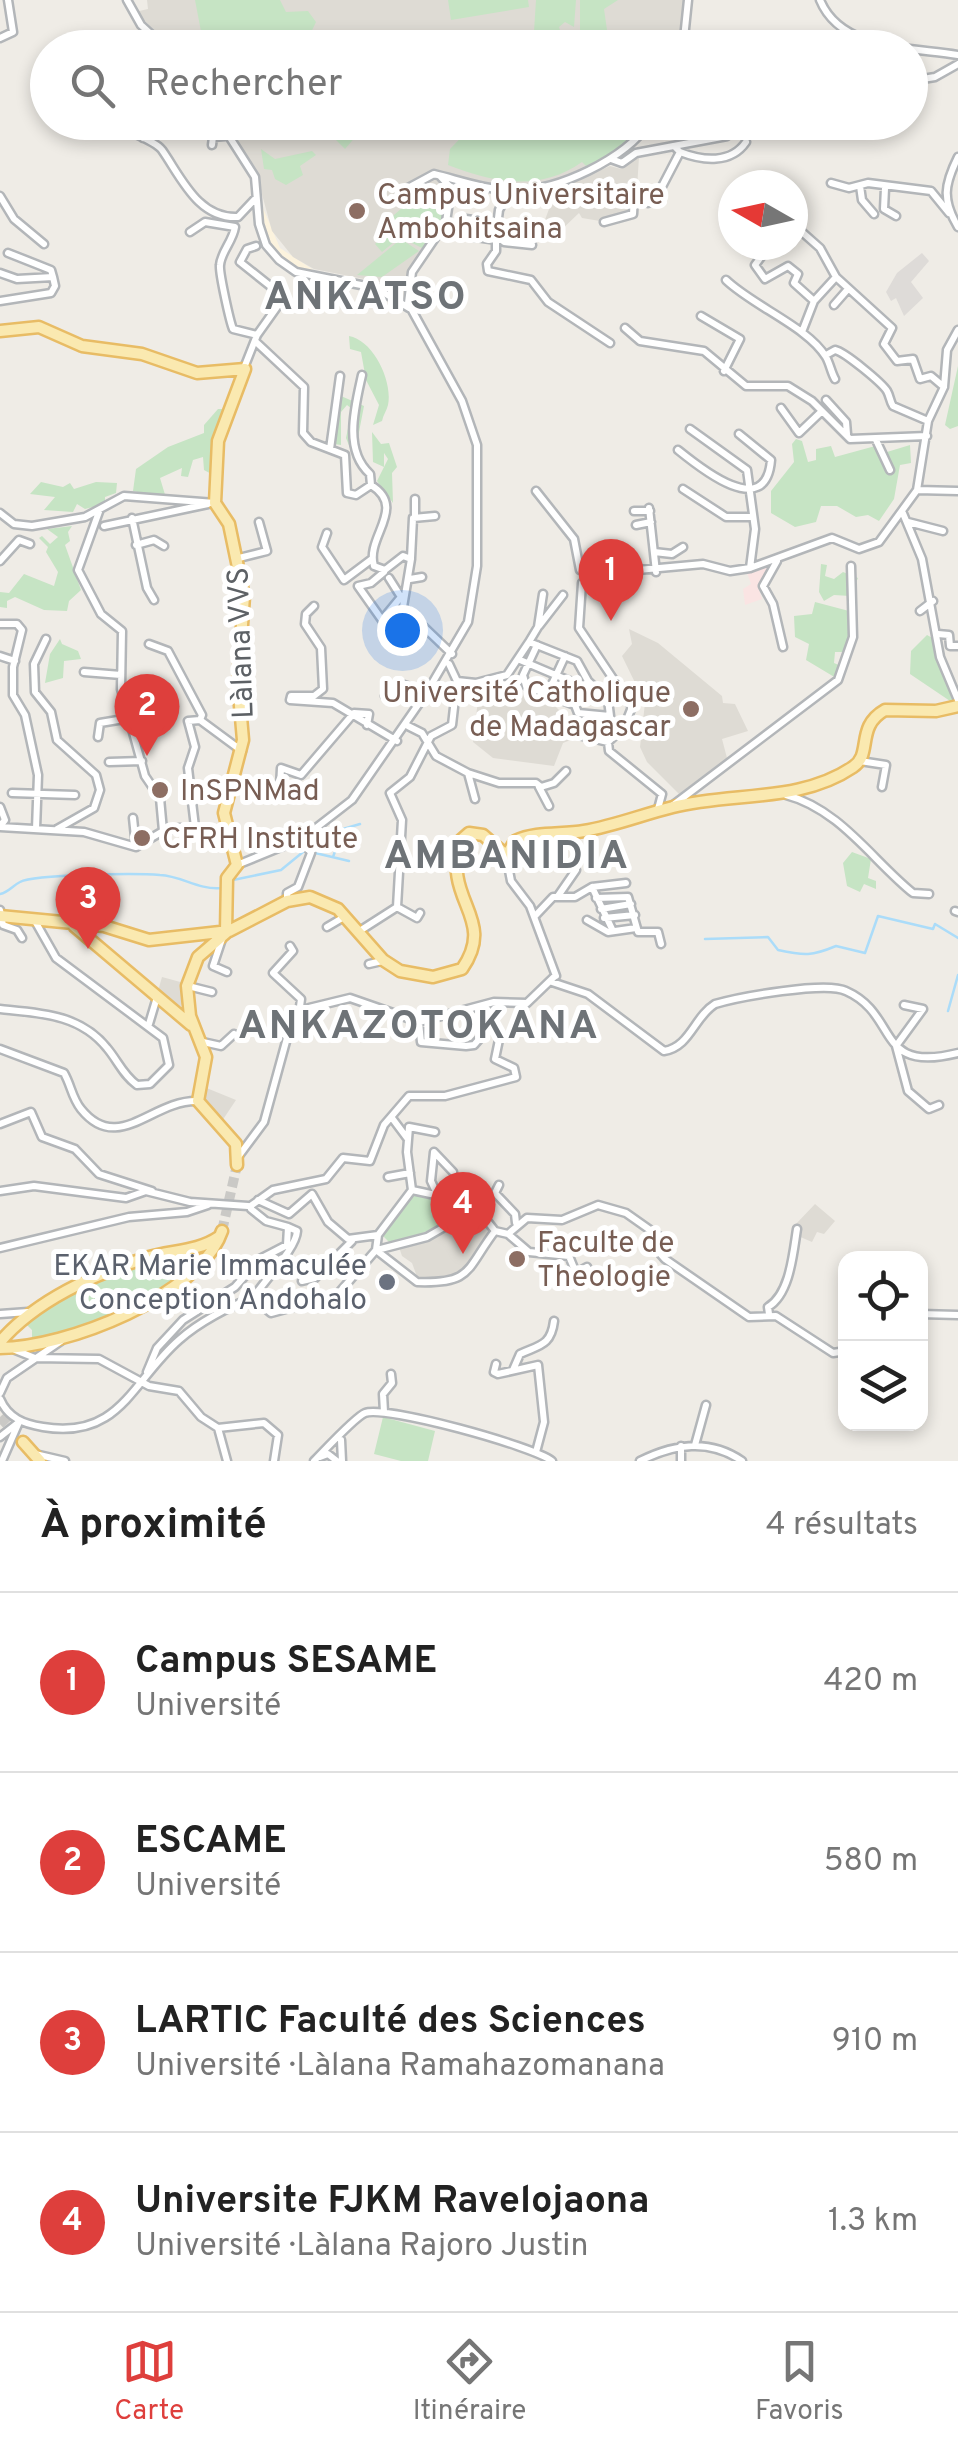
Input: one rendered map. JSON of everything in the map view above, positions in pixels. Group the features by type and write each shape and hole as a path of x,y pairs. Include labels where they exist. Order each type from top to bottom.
{"main road":[{"path":"0,331 39,328 98,351 142,354 197,373 242,368"},
{"name":"Làlana VVS","path":"242,368 218,441 211,503 229,524 244,596 238,683 242,751 226,801 230,832 242,863"},
{"path":"187,1018 187,986 198,957 227,931 288,902 310,897 330,904 383,960 415,976 459,972 476,938 473,920 454,876 461,840 477,832 506,851 522,838 582,832 671,807 780,794 853,768 859,760 866,727 880,713 958,703"},
{"path":"227,931 227,878 242,863"},
{"path":"0,914 85,927 104,926 150,940 227,931"},
{"path":"85,927 196,1030 203,1042 206,1069 198,1100 242,1150"},
{"path":"4,1346 62,1340 142,1308 208,1251 221,1234"},
{"path":"4,1346 22,1334 9,1332 28,1312 146,1258 208,1251"},
{"path":"23,1442 43,1458"}],"street":[{"path":"0,38 13,32 8,0"},
{"path":"126,0 147,30"},
{"path":"684,30 688,0"},
{"path":"820,0 828,18 842,30"},
{"path":"928,49 958,55"},
{"path":"928,78 958,64"},
{"path":"146,140 162,149 188,190 219,215 238,217 255,199"},
{"path":"212,145 213,140"},
{"path":"228,140 250,165 266,245 296,272 376,288 411,306"},
{"path":"408,188 427,174 510,190 562,181 612,159 632,140"},
{"path":"612,159 622,163 636,153 677,149 712,140"},
{"path":"677,149 714,159 735,155 746,142"},
{"path":"604,222 633,214 634,194 648,202 655,200 677,149"},
{"path":"949,213 946,181 958,157"},
{"path":"288,902 285,896 304,879 310,848 353,803 472,624 480,580 480,444 466,400 411,306 412,272 446,222 452,196 440,176"},
{"path":"831,183 930,191 958,228"},
{"path":"452,196 474,184"},
{"path":"860,186 862,200 874,214"},
{"path":"885,188 884,209 896,216"},
{"path":"510,190 496,223 488,271 531,280 548,302 610,344"},
{"path":"0,196 14,219 44,244"},
{"path":"466,218 496,223"},
{"path":"190,232 205,222 235,227 220,262 232,328 256,339 304,387 303,433 342,452 349,463 347,493 356,495 371,485"},
{"path":"470,236 532,245"},
{"path":"808,237 820,248 848,290 871,314 892,328 884,346 896,361 914,360 920,380 931,376 944,386"},
{"path":"242,368 284,297 240,262 247,249 256,246"},
{"path":"0,301 51,293 51,270 8,254"},
{"path":"759,260 755,266 765,279 788,266 798,274 794,282 814,301"},
{"path":"0,273 16,279 53,278"},
{"path":"802,332 814,301 836,277"},
{"path":"726,280 767,314 802,332 826,355 836,379"},
{"path":"834,306 848,290"},
{"path":"701,316 740,339 724,372"},
{"path":"624,328 640,341 704,351 724,372 746,386 788,386 859,441 927,436"},
{"path":"536,491 574,539 580,570 594,574 656,572 703,564 730,571 750,568 832,538 868,548 879,542 917,490 928,421 944,386 947,350 958,330"},
{"path":"242,368 256,339"},
{"path":"251,352 267,350"},
{"path":"826,355 834,350 846,353 870,379 887,390 894,406 928,421"},
{"path":"362,375 354,451 357,462 370,474 371,485 384,500 387,518 374,541 374,566 387,574 403,606 453,655"},
{"path":"330,449 340,376"},
{"path":"826,400 846,422 847,435"},
{"path":"781,408 798,433 822,411"},
{"path":"690,429 744,466 751,488 753,517 750,568"},
{"path":"678,450 729,487 751,488 762,480 771,460 738,434"},
{"path":"876,440 890,470"},
{"path":"683,489 732,519 753,517"},
{"path":"917,490 958,491"},
{"path":"0,514 14,524 32,526 68,523 131,495 164,502 211,503"},
{"path":"411,559 403,556 387,574 358,586 382,620 401,598 406,584 411,559 415,517 414,499"},
{"path":"104,526 205,508 211,503"},
{"path":"100,508 78,570 100,614 122,631 121,674 147,780 160,798 163,832"},
{"path":"634,511 649,509 656,572"},
{"path":"902,511 933,600 940,657 958,703"},
{"path":"415,517 435,516"},
{"path":"132,518 148,593 154,600"},
{"path":"907,521 943,531"},
{"path":"238,558 267,551 259,522"},
{"path":"636,525 651,522"},
{"path":"327,533 322,546 344,580 372,559"},
{"path":"0,561 19,540 30,544"},
{"path":"136,545 154,540 164,546"},
{"path":"654,552 671,554 683,547"},
{"path":"777,560 763,586 772,604 782,647"},
{"path":"671,807 683,794 753,748 801,704 838,680 853,637 851,566"},
{"path":"594,574 580,591 579,628 632,707 624,726 608,742"},
{"path":"406,584 412,576 422,576"},
{"path":"457,681 476,683 507,675 524,662 538,627 543,594"},
{"path":"538,627 563,595"},
{"path":"920,611 933,600"},
{"path":"314,606 306,614 305,624 321,648 323,689 319,694 290,698 333,703 396,740"},
{"path":"0,624 17,624 22,630 13,695 27,720 38,793 36,829"},
{"path":"938,634 949,635 950,646 958,646"},
{"path":"46,639 34,664 35,692 51,712 56,740 72,750 96,775 100,790 94,808 56,829"},
{"path":"149,644 168,651 202,715 200,720"},
{"path":"533,644 580,665 586,684 575,705"},
{"path":"242,863 303,838 364,786 453,655"},
{"path":"0,656 15,661"},
{"path":"548,693 565,656"},
{"path":"524,662 586,684 608,700 612,713 602,718 578,713 575,705 525,684 524,662"},
{"path":"397,907 402,820 390,793 410,777 433,734 452,725 457,681 449,664"},
{"path":"84,672 121,674"},
{"path":"385,696 401,684 427,692"},
{"path":"280,787 281,768 301,776 351,716"},
{"path":"98,737 98,724 130,718"},
{"path":"195,827 188,768 195,747 188,722 200,720 242,751"},
{"path":"408,726 422,733 436,756 499,784 550,786 566,771"},
{"path":"565,732 608,742"},
{"path":"608,742 616,760 662,794 655,812"},
{"path":"859,760 886,765 882,786"},
{"path":"109,762 142,761"},
{"path":"468,773 475,799"},
{"path":"539,787 549,806"},
{"path":"12,792 75,795"},
{"path":"780,794 809,805 867,845 913,893 930,894"},
{"path":"0,807 4,820 0,826 56,829 136,847 163,832 195,827 230,832"},
{"path":"133,818 136,847"},
{"path":"242,863 310,848"},
{"path":"506,851 511,881 535,916 555,980 597,999 664,1050 680,1046 701,1015 715,1004 829,986 860,1001 896,1046 920,1060 958,1052"},
{"path":"535,916 558,896 576,870"},
{"path":"558,896 575,897 592,887 626,884"},
{"path":"592,887 612,929"},
{"path":"596,898 626,896 636,928 640,933 658,932 661,944"},
{"path":"600,909 631,904"},
{"path":"397,907 417,918 420,913"},
{"path":"358,932 397,907"},
{"path":"0,914 3,925 17,930 22,938"},
{"path":"604,918 635,915"},
{"path":"327,927 338,924 344,916"},
{"path":"587,920 608,932 636,928"},
{"path":"0,1009 44,1012 79,1025 108,1050 132,1082 143,1086 157,1080 170,1064 163,1038 56,958 36,921"},
{"path":"226,972 213,966 227,931"},
{"path":"242,1150 264,1122 290,1027 299,1014 301,999 273,972 293,951 290,946"},
{"path":"369,964 383,960"},
{"path":"299,1014 320,1004 350,998 419,1022 494,1002 526,1004 555,980"},
{"path":"187,986 212,992"},
{"path":"149,1024 158,995"},
{"path":"896,1046 923,1009 904,1005"},
{"path":"251,1206 273,1190 326,1179 337,1161 370,1161 384,1125 408,1096 448,1096 486,1082 511,1082 517,1075 514,1068 495,1059 500,1034 497,1028 490,1028 474,1045 466,1046 421,1042 419,1022"},
{"path":"203,1042 221,1046 234,1034"},
{"path":"896,1046 908,1091 929,1109 939,1105"},
{"path":"0,1050 64,1073 83,1112 106,1126 124,1128 170,1103 198,1100"},
{"path":"0,1124 28,1112 36,1116 42,1137 75,1148 99,1174 149,1187 191,1207"},
{"path":"392,1118 408,1139"},
{"path":"253,1298 271,1313 323,1302 343,1290 376,1250 378,1235 412,1190 409,1127 436,1132"},
{"path":"437,1194 431,1181 434,1152 452,1172"},
{"path":"388,1177 410,1173"},
{"path":"499,1185 495,1193 516,1214 515,1227"},
{"path":"0,1192 34,1186 126,1198 154,1192"},
{"path":"412,1190 473,1203 494,1230 508,1234 529,1252 568,1256 576,1273 587,1266"},
{"path":"0,1248 130,1217 209,1204 251,1206 289,1214 298,1210 307,1196 314,1195 328,1222 352,1241"},
{"path":"62,1340 7,1378 0,1396 20,1421 57,1430 89,1424 120,1409 182,1336 253,1298 276,1262 295,1247 297,1231 266,1222 251,1206"},
{"path":"508,1234 526,1218 562,1220 590,1206 626,1214 660,1237 657,1250 665,1258 749,1317 769,1314 838,1352"},
{"path":"376,1250 427,1237 453,1222 487,1221"},
{"path":"142,1382 157,1348 183,1320 235,1287 260,1260 287,1245 288,1227"},
{"path":"376,1250 417,1282 460,1278 469,1273 494,1230"},
{"path":"769,1314 768,1307 774,1304 790,1272 797,1230"},
{"path":"302,1281 315,1278 352,1241 378,1235"},
{"path":"0,1314 28,1312"},
{"path":"928,1314 958,1315"},
{"path":"514,1372 520,1354 542,1347 552,1337 554,1321"},
{"path":"4,1346 35,1358 94,1357 142,1382 179,1392 201,1417 218,1428 236,1430 256,1421 276,1429 279,1441 274,1461"},
{"path":"496,1364 495,1374 514,1372 534,1363 540,1367 544,1422 536,1452"},
{"path":"384,1412 383,1394 392,1383 391,1374"},
{"path":"694,1444 706,1405"},
{"path":"316,1459 341,1439 358,1418 384,1412 536,1452 552,1461"},
{"path":"0,1437 20,1421"},
{"path":"2,1461 20,1421"},
{"path":"218,1428 227,1461"},
{"path":"316,1459 326,1454 339,1461 341,1439"},
{"path":"640,1461 694,1444 742,1461"},
{"path":"681,1446 681,1461"},
{"path":"43,1458 65,1461"}],"shaded area":[{"path":"147,0 688,0 684,30 155,30 135,12 148,9"},
{"name":"Campus Universitaire Ambohitsaina","path":"232,140 630,140 611,157 570,176 510,190 473,182 459,188 436,233 412,264 404,299 384,283 314,269 293,257 272,231 254,165 243,157"},
{"path":"639,157 637,188 626,197 634,212 612,223 582,218 579,213 557,234 538,239 549,209 541,198 541,188 568,185 610,166 621,169"},
{"path":"263,208 280,248 315,271 312,275 287,264 271,247 258,211"},
{"path":"922,253 929,261 911,282 923,298 904,316 896,298 891,301 886,292 897,273"},
{"path":"778,563 759,590 762,599 745,605 743,589 751,584 747,573"},
{"name":"Université Catholique de Madagascar","path":"629,629 658,643 722,696 723,703 735,704 748,731 722,739 727,758 679,794 647,762 640,747 645,703 622,656 632,644"},
{"path":"498,680 555,706 579,730 609,732 607,744 573,739 563,743 554,766 493,758 473,742 480,683"},
{"path":"162,977 184,983 184,1000 178,1011 158,991"},
{"path":"204,1087 236,1100 220,1124 205,1105"},
{"path":"815,1204 835,1221 824,1234 817,1232 812,1242 798,1236 795,1225"},
{"path":"485,1223 492,1232 466,1275 419,1282 412,1263 402,1256 399,1247 421,1244 451,1224"}],"green space":[{"path":"195,0 280,0 286,12 308,11 316,22 312,30 201,30"},
{"path":"448,0 528,0 529,7 451,20"},
{"path":"536,0 576,0 574,27 565,22 560,30 534,30"},
{"path":"580,0 618,0 604,9 607,30 580,30"},
{"path":"336,140 353,140 345,149"},
{"path":"459,140 627,140 613,154 586,166 582,162 550,178 516,182 448,165 450,149"},
{"path":"261,149 275,159 312,151 316,155 300,166 303,175 286,185 275,179 272,170 264,169"},
{"path":"418,194 447,213 424,249 400,237 382,252 375,244 391,228 386,222"},
{"path":"401,239 419,251 382,277 357,275"},
{"path":"349,336 373,353 387,385 387,407 382,421 373,425 379,405 366,380 361,352 350,349"},
{"path":"958,366 958,426 950,429 945,425"},
{"path":"341,396 364,406 354,458 346,438 352,409 347,405 341,412 341,445 334,444"},
{"path":"218,409 225,409 215,476 204,470 203,457 193,460 188,477 181,476 182,468 160,478 166,498 133,491 136,469 168,447 204,433 204,425"},
{"path":"372,432 381,444 389,443 397,467 392,473 393,503 377,481 384,467 373,462"},
{"path":"796,439 802,441 808,462 816,460 816,449 831,446 835,457 879,445 887,452 910,445 911,463 900,465 894,499 879,521 868,515 856,517 837,506 821,506 816,522 795,527 771,513 771,491 794,462 792,444"},
{"path":"41,482 63,487 70,483 74,489 96,482 117,483 116,493 105,497 105,504 85,509 77,504 73,512 44,510 55,497 30,494"},
{"path":"72,526 68,532 70,541 65,545 81,590 69,601 67,611 44,610 15,597 7,601 7,608 0,607 0,592 9,593 24,574 54,586 58,572 46,552 48,547 39,538 42,536 50,544 58,537 47,529"},
{"path":"821,564 827,565 825,576 834,579 843,572 858,578 850,596 834,595 824,601 819,592"},
{"path":"815,602 849,611 848,652 835,652 834,663 841,666 836,678 806,660 809,644 795,637 794,616 812,614"},
{"path":"927,635 936,640 953,703 910,674 911,651"},
{"path":"60,639 62,644 78,651 81,659 64,661 63,678 45,683 50,654"},
{"path":"852,852 871,859 868,878 876,881 876,889 864,884 860,892 847,886 843,863"},
{"path":"413,1193 470,1204 469,1217 390,1243 382,1235"},
{"path":"174,1256 183,1276 142,1308 32,1343 32,1330 23,1321 28,1312 144,1259"},
{"path":"383,1417 435,1431 428,1461 401,1461 374,1454"}],"waterway":[{"path":"333,857 343,829 360,824"},
{"path":"233,880 281,870 314,843"},
{"path":"311,852 349,861"},
{"path":"0,894 29,879 87,875 160,875 221,888"},
{"path":"705,939 768,937 778,950 795,953 814,953 836,946 865,953 878,916 933,929 935,924 958,938"},
{"path":"948,1011 958,975"}],"tunnel":[{"path":"222,1231 237,1165"},
{"path":"0,1417 16,1434"}],"place":[{"name":"Campus Universitaire Ambohitsaina","path":"357,211"},
{"name":"Campus SESAME","path":"611,621"},
{"name":"Université Catholique de Madagascar","path":"691,709"},
{"name":"ESCAME","path":"147,756"},
{"name":"InSPNMad","path":"160,790"},
{"name":"CFRH Institute","path":"142,838"},
{"name":"LARTIC Faculté des Sciences","path":"88,949"},
{"name":"Universite FJKM Ravelojaona","path":"463,1254"},
{"name":"Faculte de Theologie","path":"517,1259"},
{"name":"EKAR Marie Immaculée Conception Andohalo","path":"387,1282"}],"district":[{"name":"ANKATSO","path":"366,295"},
{"name":"AMBANIDIA","path":"507,854"},
{"name":"ANKAZOTOKANA","path":"419,1024"}]}
